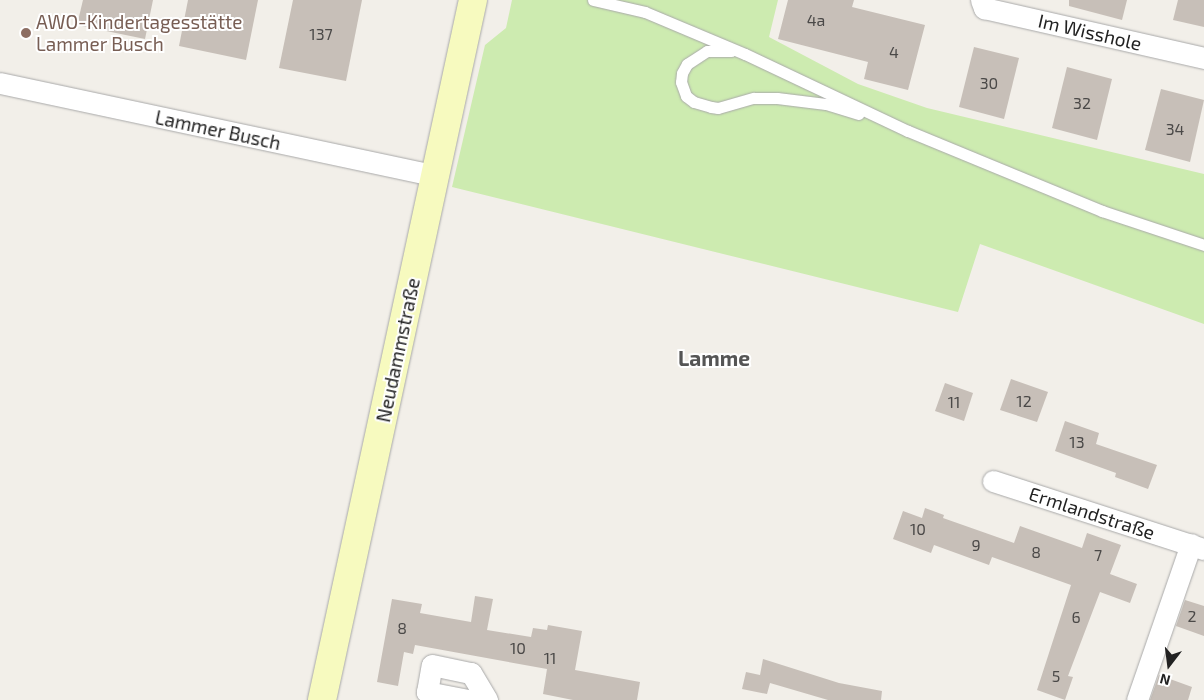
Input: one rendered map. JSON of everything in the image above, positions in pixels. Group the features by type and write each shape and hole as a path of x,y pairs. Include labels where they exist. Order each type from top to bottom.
{"main road":[{"name":"Neudammstraße","path":"322,700 473,0"}],"street":[{"name":"Im Wisshole","path":"981,0 984,8 1204,58"},
{"name":"Lammer Busch","path":"0,83 436,176"},
{"name":"Ermlandstraße","path":"993,481 1198,547 1136,700"},
{"path":"468,700 427,692 432,665 472,673 487,700"}],"lane":[{"path":"593,0 645,12 745,54 908,130 1102,211 1204,245"},
{"path":"745,54 724,49 707,51 695,56 682,73 681,86 686,96 694,102 718,108 754,98 777,98 826,104 908,130"}],"green space":[{"path":"512,0 778,0 769,37 858,84 927,108 1204,174 1204,324 980,244 958,312 452,187 485,45 506,28"}],"building":[{"path":"83,0 153,0 145,39 77,25"},
{"path":"188,0 258,0 246,60 179,46"},
{"path":"293,0 362,0 346,81 279,68"},
{"path":"788,0 854,0 852,7 925,25 908,90 864,79 868,62 778,39"},
{"path":"1069,0 1127,0 1122,20 1069,6"},
{"path":"1178,0 1204,0 1204,27 1173,20"},
{"path":"974,47 1019,58 1004,119 959,107"},
{"path":"1067,67 1112,79 1097,140 1052,128"},
{"path":"1161,89 1204,100 1190,162 1145,150"},
{"path":"1011,379 1048,392 1037,422 1000,410"},
{"path":"945,383 973,393 964,421 935,411"},
{"path":"1065,421 1099,433 1096,444 1157,465 1148,489 1115,477 1116,473 1055,451"},
{"path":"925,508 944,515 943,518 1014,543 1020,526 1082,548 1087,533 1121,545 1110,574 1137,584 1130,603 1100,592 1068,676 1073,677 1065,700 1037,690 1071,585 992,557 989,565 934,545 931,553 893,539 903,511 922,518"},
{"path":"475,596 493,599 487,630 531,637 533,628 547,630 548,625 582,631 575,670 640,682 637,700 573,700 543,694 547,669 415,645 413,654 404,652 398,686 377,682 392,599 422,604 420,613 471,622"},
{"path":"1185,600 1204,606 1204,636 1176,626"},
{"path":"763,659 839,683 882,691 881,700 828,700 770,683 767,694 742,689 746,672 760,675"},
{"path":"1159,675 1192,687 1188,700 1150,700"}],"place":[{"name":"AWO-Kindertagesstätte Lammer Busch","path":"26,33"}],"district":[{"name":"Lamme","path":"714,358"}]}
